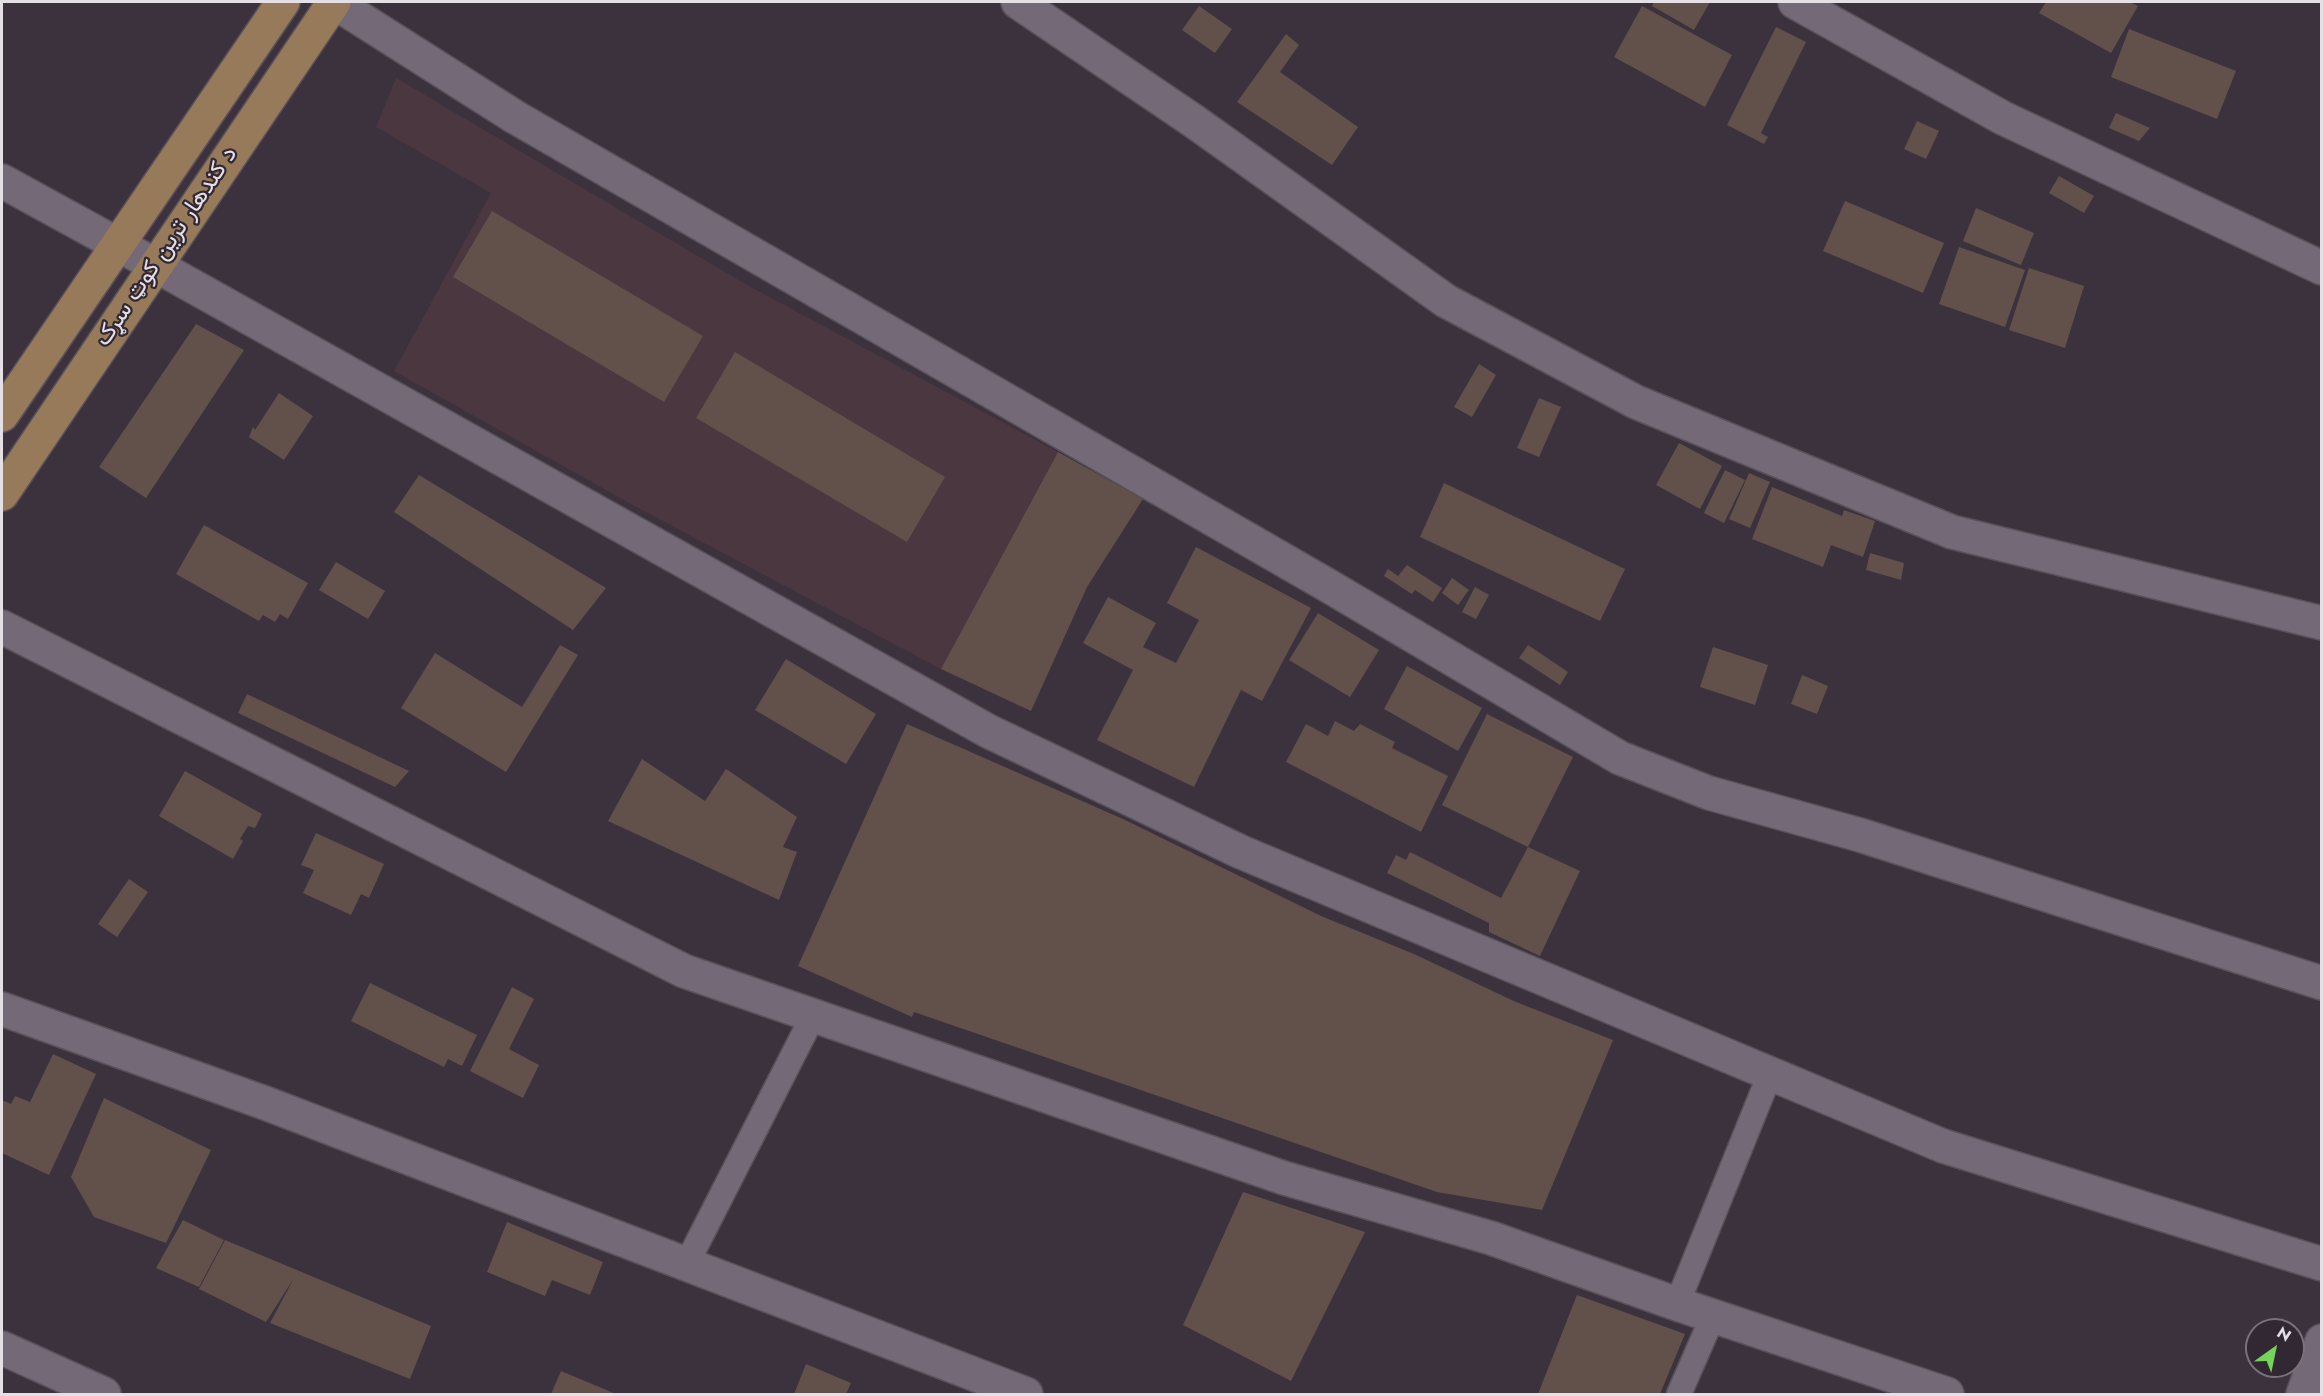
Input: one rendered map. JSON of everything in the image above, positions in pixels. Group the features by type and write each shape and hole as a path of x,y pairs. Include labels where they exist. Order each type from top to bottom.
{"main road":[{"name":"د کندهار ترين کوټ سړک","path":"2,415 283,2"},
{"name":"د کندهار ترين کوټ سړک","path":"2,494 334,2"}],"street":[{"path":"334,2 515,117 1326,585 1620,758 1709,793 1860,835 2322,983"},
{"path":"1018,2 1195,122 1446,301 1636,402 1952,532 2322,623"},
{"path":"1795,2 2003,118 2322,268"},
{"path":"2,182 155,265 988,731 1241,852 1944,1146 2322,1264"},
{"path":"2,627 684,971 1272,1174 1491,1238 1677,1304 1947,1395"},
{"path":"2,1009 265,1103 1026,1395"},
{"path":"686,1265 813,1016"},
{"path":"1677,1304 1770,1074"},
{"path":"1679,1395 1713,1316"},
{"path":"2303,1395 2322,1341"},
{"path":"2,1348 104,1395"}],"shaded area":[{"path":"396,78 747,285 1058,452 941,669 629,503 394,371 491,193 376,127"}],"building":[{"path":"1654,2 1710,2 1694,30 1652,6"},
{"path":"2046,2 2133,2 2138,6 2111,53 2039,13"},
{"path":"1199,6 1232,29 1215,53 1182,30"},
{"path":"1642,6 1732,55 1705,107 1614,57"},
{"path":"1776,27 1806,42 1761,133 1768,137 1764,144 1727,125"},
{"path":"2129,29 2236,71 2217,119 2111,77"},
{"path":"1286,34 1299,45 1280,72 1358,127 1332,165 1237,102"},
{"path":"2116,113 2150,128 2139,141 2109,128"},
{"path":"1917,121 1939,131 1926,159 1904,149"},
{"path":"2059,176 2094,196 2084,213 2049,193"},
{"path":"1845,201 1944,243 1923,293 1823,251"},
{"path":"1976,208 2034,233 2021,265 1963,241"},
{"path":"492,211 703,336 664,402 453,277"},
{"path":"1959,247 2025,270 2005,327 1939,304"},
{"path":"2029,268 2084,286 2065,348 2009,330"},
{"path":"196,324 244,350 146,498 99,467"},
{"path":"735,352 945,477 907,542 696,418"},
{"path":"1479,364 1496,375 1472,417 1454,407"},
{"path":"279,393 313,416 284,460 249,437 253,427 255,430"},
{"path":"1539,398 1561,407 1539,457 1517,448"},
{"path":"1679,443 1722,466 1700,509 1656,485"},
{"path":"1058,452 1143,499 1087,587 1031,711 941,669"},
{"path":"1725,470 1745,480 1724,523 1704,513"},
{"path":"1749,473 1770,482 1750,528 1729,519"},
{"path":"419,475 606,588 573,630 394,512"},
{"path":"1444,483 1625,569 1600,621 1420,537"},
{"path":"1772,487 1842,516 1844,510 1875,521 1863,557 1831,545 1823,567 1752,539"},
{"path":"204,525 308,583 288,619 280,614 275,622 263,615 259,621 176,574"},
{"path":"1196,547 1311,608 1262,701 1241,690 1194,787 1097,740 1133,670 1083,643 1108,597 1156,623 1143,647 1176,663 1199,620 1167,603"},
{"path":"1870,553 1904,563 1901,580 1866,570"},
{"path":"336,562 385,591 368,619 319,590"},
{"path":"1407,565 1442,588 1433,602 1415,590 1412,594 1384,576 1388,569 1398,576"},
{"path":"1452,578 1469,590 1458,605 1442,593"},
{"path":"1475,587 1489,595 1476,619 1462,612"},
{"path":"1318,613 1379,650 1350,697 1289,660"},
{"path":"560,645 578,655 506,772 401,708 435,653 522,707"},
{"path":"1528,645 1568,672 1560,685 1519,658"},
{"path":"1713,647 1768,665 1755,705 1700,687"},
{"path":"786,659 876,714 846,764 755,710"},
{"path":"1407,666 1482,708 1458,751 1384,709"},
{"path":"1802,675 1828,686 1817,714 1791,704"},
{"path":"247,694 409,771 395,787 238,713"},
{"path":"1487,714 1573,757 1528,847 1442,805"},
{"path":"1335,721 1354,731 1360,724 1395,742 1392,748 1448,776 1421,832 1286,762 1306,724 1328,736"},
{"path":"907,724 1123,819 1321,916 1414,954 1516,1002 1613,1040 1542,1210 1437,1192 914,1012 912,1017 798,966"},
{"path":"642,759 705,801 726,769 797,817 783,847 797,852 779,900 608,821"},
{"path":"185,771 262,814 255,828 248,826 240,839 243,841 233,859 159,816"},
{"path":"316,833 384,864 369,898 361,894 351,915 303,893 314,870 301,865"},
{"path":"1528,847 1580,871 1540,956 1489,932 1489,923 1387,873 1396,855 1406,860 1410,852 1501,898"},
{"path":"129,879 148,892 117,937 98,924"},
{"path":"370,983 477,1035 462,1066 448,1059 444,1067 351,1021"},
{"path":"512,987 534,999 509,1049 539,1065 523,1098 470,1071"},
{"path":"53,1054 96,1074 49,1175 2,1153 2,1100 11,1104 15,1096 30,1102"},
{"path":"104,1098 211,1150 166,1243 94,1217 71,1177"},
{"path":"1243,1192 1365,1232 1291,1381 1183,1325"},
{"path":"183,1220 224,1240 199,1287 156,1268"},
{"path":"507,1222 603,1262 590,1295 552,1280 545,1296 487,1272"},
{"path":"225,1240 431,1326 410,1379 270,1323 294,1278 266,1322 199,1289"},
{"path":"1577,1295 1685,1334 1660,1394 1538,1394"},
{"path":"806,1364 851,1383 846,1394 794,1394"},
{"path":"561,1371 616,1394 551,1394"}]}
